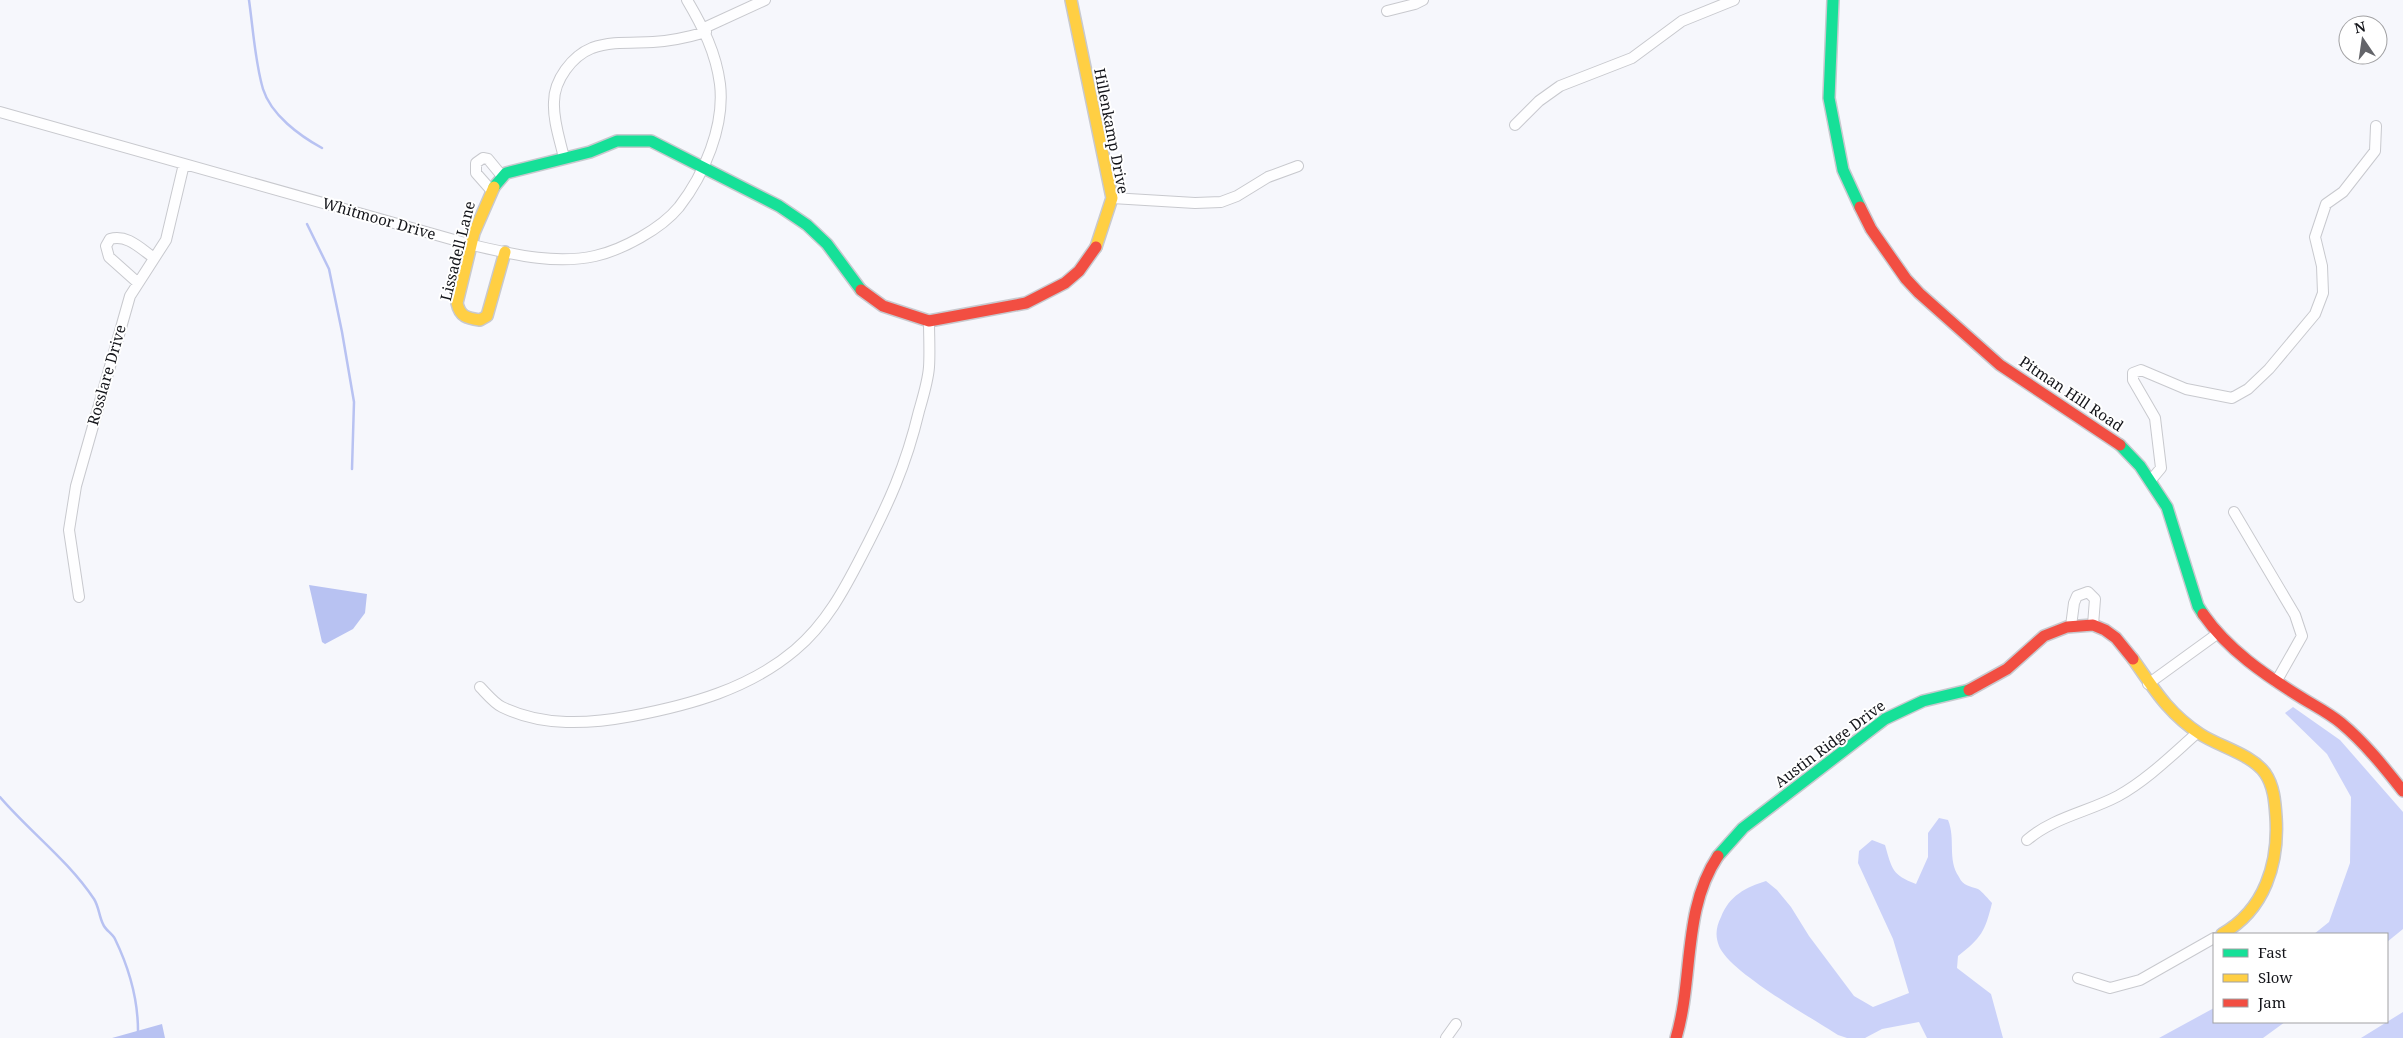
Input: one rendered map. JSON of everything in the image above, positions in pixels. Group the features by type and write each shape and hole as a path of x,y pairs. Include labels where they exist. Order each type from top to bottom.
{"street":[{"name":"Whitmoor Drive","path":"0,112 472,245 505,252 570,260 616,251 658,225 678,208 703,167 719,116 718,76 705,30 688,0"},
{"path":"502,176 506,173 564,158 555,121 553,100 559,77 575,60 592,48 614,43 684,39 765,0"},
{"name":"Hillenkamp Drive","path":"564,158 590,152 616,141 651,141 779,206 818,234 860,289 884,306 930,321 950,319 1026,302 1066,283 1079,271 1099,243 1112,198 1071,0"},
{"path":"1387,11 1423,0"},
{"path":"1516,125 1540,100 1560,86 1632,58 1682,21 1734,0"},
{"name":"Pitman Hill Road","path":"1833,0 1829,98 1843,170 1871,229 1918,292 2000,365 2118,444 2151,480 2167,507 2198,606 2218,634 2235,651 2276,682 2340,722 2374,754 2403,791"},
{"path":"2151,480 2161,468 2155,418 2133,380 2133,373 2141,370 2186,389 2232,398 2248,390 2269,370 2315,314 2323,294 2322,266 2315,237 2326,204 2344,192 2375,151 2376,126"},
{"name":"Lissadell Lane","path":"491,190 476,173 476,163 483,158 488,159 502,176 491,190 472,245 457,303 459,312 464,317 471,320 480,320 487,316 505,252"},
{"name":"Rosslare Drive","path":"79,597 69,543 70,514 130,296 137,282 166,240 184,164"},
{"path":"1112,198 1178,203 1221,202 1237,196 1268,177 1298,166"},
{"path":"137,282 109,257 106,246 110,239 119,236 126,238 154,258"},
{"path":"480,687 501,707 538,719 574,723 610,720 671,709 726,692 763,672 794,651 820,628 841,595 889,503 909,454 921,404 929,368 930,321"},
{"path":"2234,512 2295,615 2302,636 2276,682"},
{"path":"2071,626 2074,602 2077,596 2088,592 2094,599 2092,625 2116,638 2127,650 2148,684 2167,707 2197,733 2250,760 2264,773 2272,788 2276,810 2278,842 2274,868 2264,892 2247,914 2223,933"},
{"name":"Austin Ridge Drive","path":"1676,1038 1683,1017 1694,909 1704,880 1718,855 1743,828 1885,719 1908,706 1935,697 1968,691 2002,672 2018,660 2038,638 2060,626 2092,625"},
{"path":"2148,684 2218,634"},
{"path":"2027,840 2040,829 2055,821 2117,796 2139,783 2197,733"},
{"path":"2078,978 2110,988 2140,980 2213,939"},
{"path":"1446,1038 1456,1024"}],"shaded area":[{"path":"309,585 367,594 365,613 353,629 325,644 322,642"},
{"path":"2293,707 2340,740 2403,812 2403,929 2388,941 2388,933 2315,933 2329,922 2350,863 2351,797 2327,754 2285,713"},
{"path":"1939,818 1948,820 1953,863 1961,880 1967,885 1980,890 1992,903 1981,934 1958,956 1957,968 1991,994 2003,1038 1927,1038 1919,1022 1882,1029 1865,1038 1847,1038 1838,1035 1772,994 1738,968 1726,957 1719,946 1717,928 1729,903 1745,889 1766,881 1777,890 1791,907 1809,936 1854,996 1873,1007 1909,993 1893,939 1858,863 1859,851 1872,840 1885,845 1889,860 1897,874 1916,884 1928,857 1928,833"},
{"path":"2213,1009 2213,1023 2284,1023 2263,1038 2159,1038"},
{"path":"2403,1012 2403,1038 2361,1038 2388,1023"},
{"path":"162,1024 165,1038 112,1038"}],"waterway":[{"path":"249,0 258,68 267,99 287,124 322,148"},
{"path":"307,224 329,269 342,332 354,402 352,469"},
{"path":"0,797 73,872 94,899 104,926 115,939 128,972 134,995 138,1031"}],"traffic: fast":[{"path":"1833,0 1829,98 1843,170 1860,207"},
{"path":"494,187 506,173 590,152 617,141 651,141 779,206 807,225 827,244 861,290"},
{"path":"2120,445 2140,466 2167,507 2198,606 2203,614"},
{"path":"1718,856 1743,828 1885,719 1923,701 1969,690"}],"traffic: slow":[{"path":"1071,0 1112,198 1096,247"},
{"path":"494,187 474,233 457,303 460,311 465,316 480,320 487,316 505,252"},
{"path":"2133,659 2162,700 2179,718 2208,739 2244,756 2259,766 2268,778 2272,789 2276,817 2275,851 2272,868 2259,899 2237,924 2224,933"}],"traffic: jam":[{"path":"1860,207 1871,229 1906,279 1919,293 2000,365 2120,445"},
{"path":"861,290 883,306 929,321 1026,303 1065,283 1079,271 1096,247"},
{"path":"2203,614 2224,639 2248,661 2341,723 2374,756 2403,791"},
{"path":"1969,690 2007,669 2044,636 2067,627 2093,625 2105,630 2116,638 2133,659"},
{"path":"1676,1038 1699,899 1707,877 1718,856"}]}
